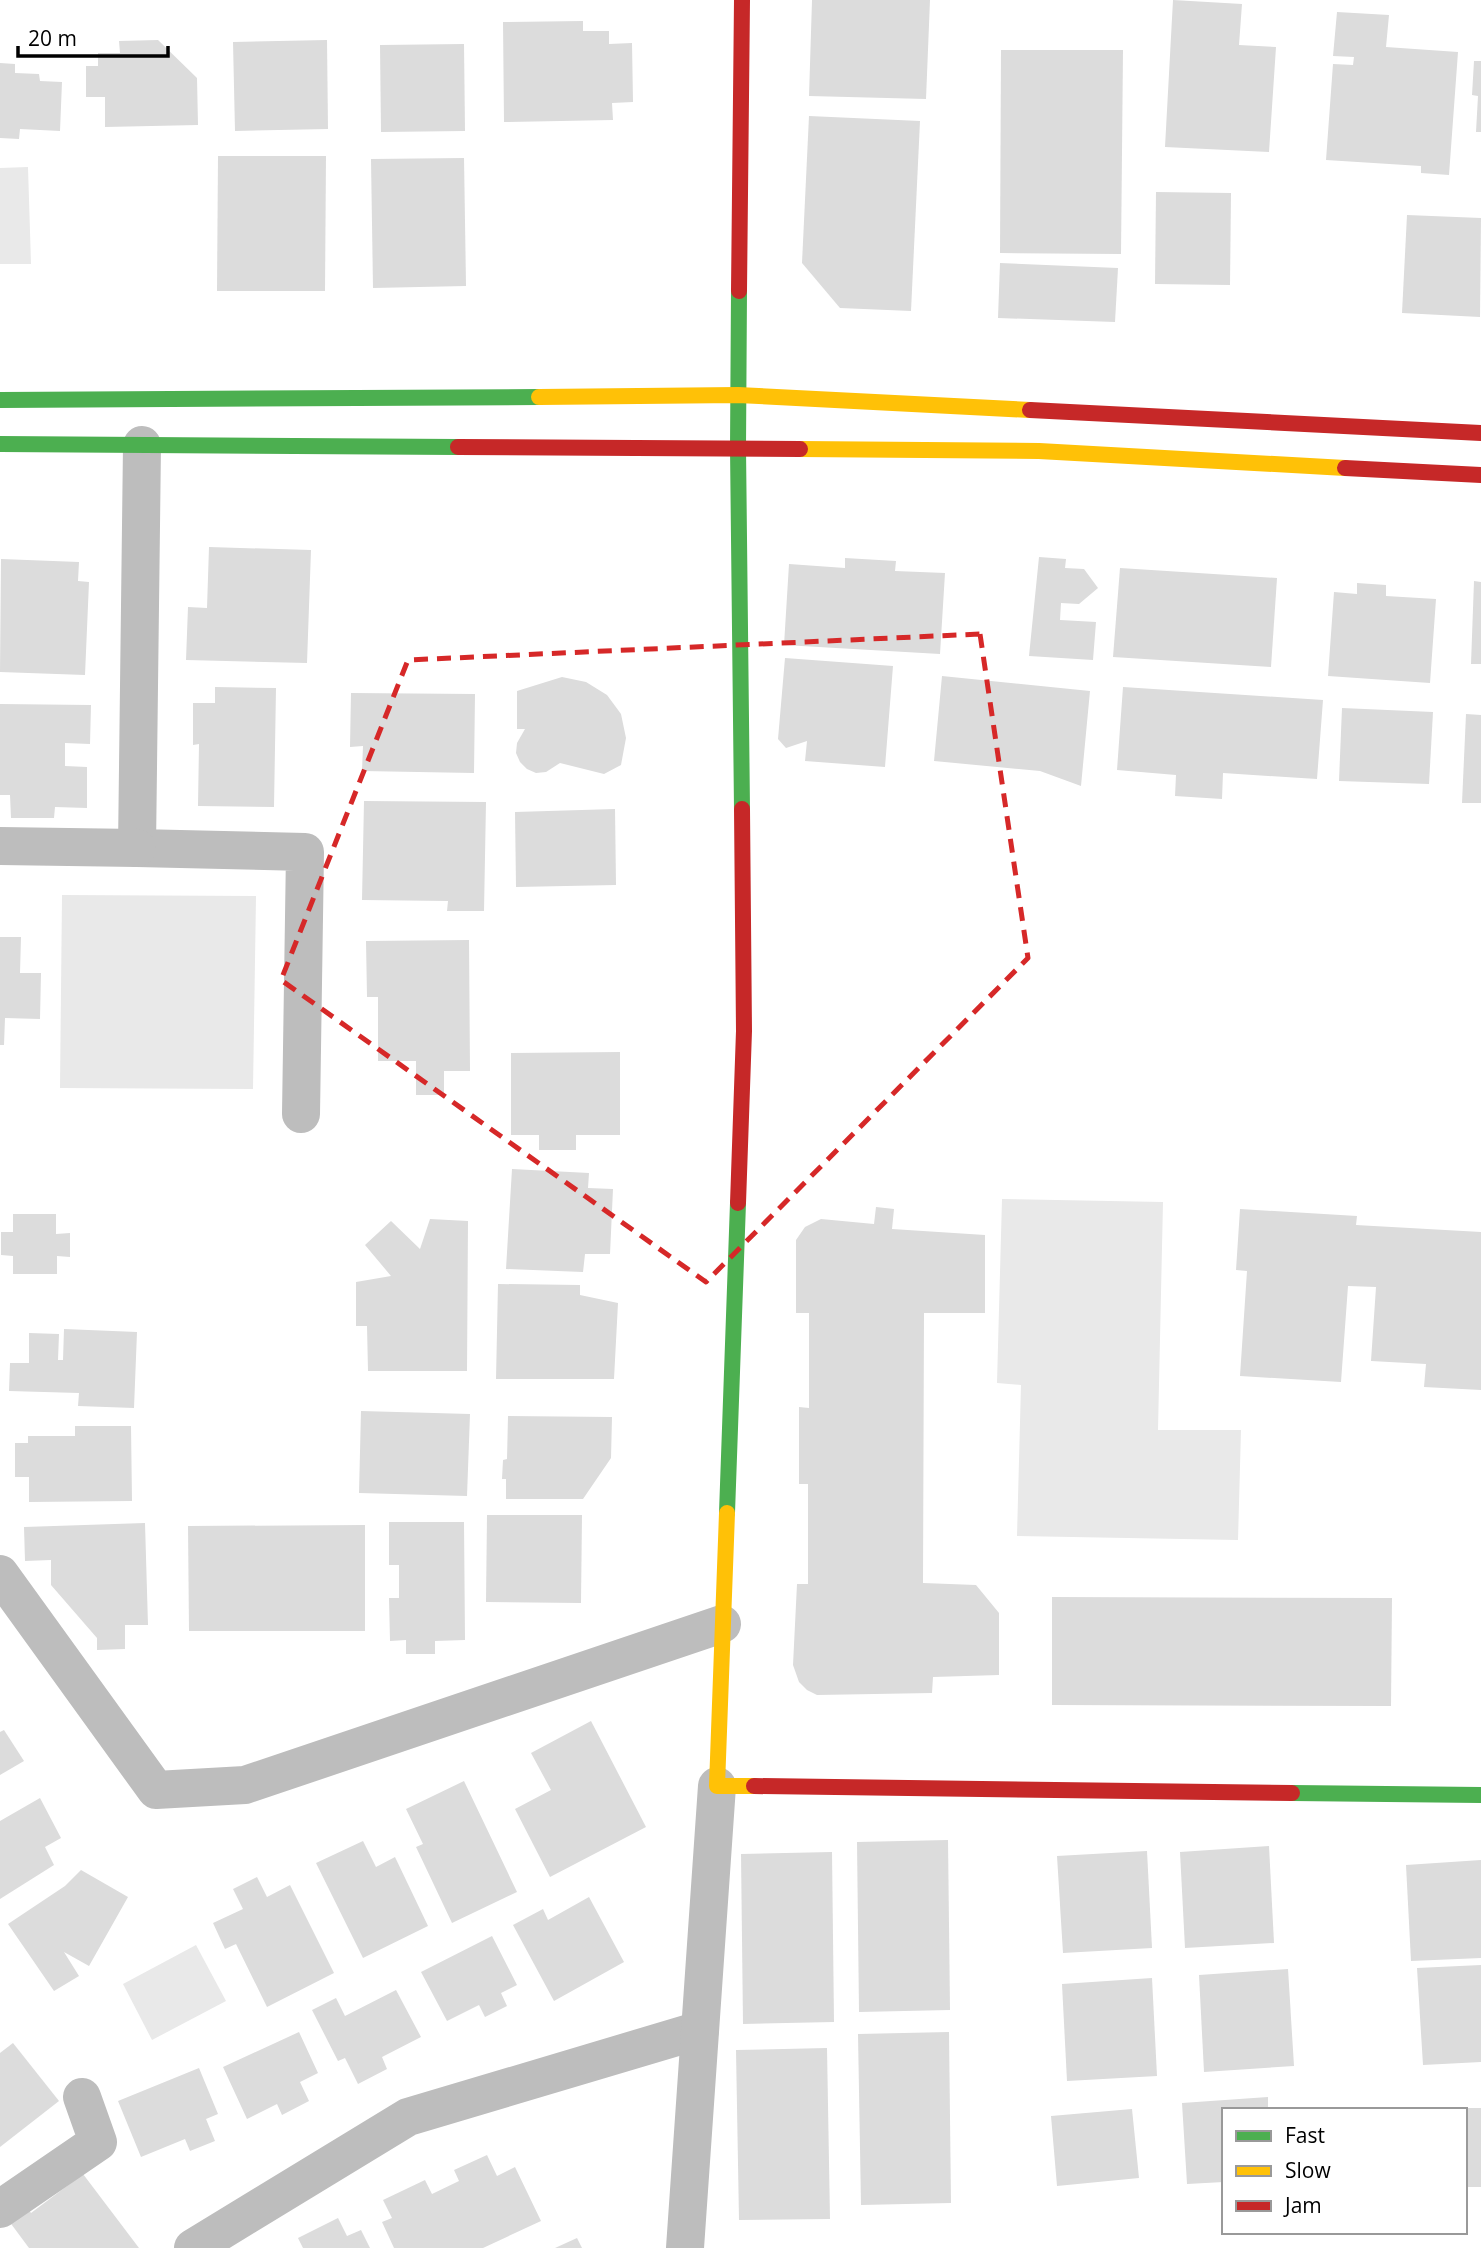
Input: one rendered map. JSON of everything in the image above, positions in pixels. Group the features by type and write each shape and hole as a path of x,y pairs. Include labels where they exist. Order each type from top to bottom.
{"street":[{"path":"685,2248 717,1786 744,1031 738,448 742,0"},
{"path":"0,400 331,400 738,395 1481,433"},
{"path":"0,444 1039,451 1481,475"},
{"path":"137,848 142,445"},
{"path":"0,846 305,852 301,1114"},
{"path":"0,1574 156,1790 245,1785 722,1624"},
{"path":"717,1786 1481,1795"},
{"path":"193,2248 408,2117 700,2030"},
{"path":"0,2209 98,2142 82,2097"}],"highlighted area":[{"path":"980,634 1028,958 706,1282 281,980 408,660"}],"shaded area":[{"path":"28,167 31,264 0,264 0,168"},
{"path":"62,895 256,896 253,1089 60,1088"},
{"path":"1002,1199 1163,1202 1158,1430 1241,1430 1238,1540 1017,1536 1021,1385 997,1383"},
{"path":"196,1945 226,2001 152,2040 123,1984"}],"building":[{"path":"812,0 930,0 926,99 809,96"},
{"path":"1173,0 1242,4 1239,45 1276,47 1269,152 1165,147"},
{"path":"1337,12 1389,15 1386,47 1458,52 1449,175 1421,173 1421,166 1326,160 1333,64 1353,65 1354,57 1333,56"},
{"path":"583,21 583,31 609,31 609,44 632,43 633,102 612,103 613,120 504,122 503,22"},
{"path":"158,40 197,78 198,125 105,127 105,97 86,97 86,66 98,66 98,53 120,53 119,41"},
{"path":"327,40 328,129 235,131 233,42"},
{"path":"464,44 465,131 381,132 380,45"},
{"path":"1001,50 1123,50 1121,254 1000,253"},
{"path":"1474,61 1481,61 1481,132 1476,132 1478,96 1472,95"},
{"path":"0,63 15,64 15,73 39,74 40,81 62,82 60,131 20,129 19,139 0,138"},
{"path":"809,116 920,121 911,311 840,308 802,263"},
{"path":"218,156 326,156 325,291 217,291"},
{"path":"464,158 466,286 373,288 371,159"},
{"path":"1156,192 1231,193 1230,285 1155,284"},
{"path":"1407,215 1481,218 1480,317 1402,313"},
{"path":"1000,263 1118,268 1115,322 998,318"},
{"path":"209,547 311,550 307,663 186,660 188,607 207,608"},
{"path":"1039,557 1066,559 1065,568 1084,569 1098,588 1079,604 1061,603 1060,620 1096,622 1093,660 1029,656"},
{"path":"845,558 896,561 895,571 945,573 940,654 784,645 789,564 845,568"},
{"path":"1,559 79,562 78,581 89,582 85,675 0,672"},
{"path":"1120,568 1277,578 1271,667 1113,657"},
{"path":"1474,581 1481,582 1481,664 1471,664"},
{"path":"1357,583 1386,585 1386,596 1436,599 1430,683 1328,676 1334,592 1357,594"},
{"path":"785,658 893,666 885,767 805,761 807,741 786,748 778,739"},
{"path":"942,676 1090,691 1081,786 1040,771 934,761"},
{"path":"562,677 586,682 607,695 621,714 626,738 621,765 604,774 560,763 546,772 536,773 520,762 516,753 517,743 525,729 517,729 517,691"},
{"path":"215,687 276,688 274,807 198,806 199,744 193,745 193,703 215,703"},
{"path":"1123,687 1323,700 1317,779 1223,773 1222,799 1175,796 1176,775 1117,770"},
{"path":"351,693 475,694 474,773 362,771 363,746 350,747"},
{"path":"0,704 91,705 90,744 65,743 65,766 87,767 87,808 55,807 54,818 11,818 10,795 0,795"},
{"path":"1342,708 1433,712 1429,784 1339,781"},
{"path":"1466,714 1481,715 1481,803 1462,803"},
{"path":"364,801 486,802 484,911 447,911 448,901 362,900"},
{"path":"615,809 616,885 516,887 515,812"},
{"path":"0,937 21,937 20,973 41,973 40,1019 5,1018 4,1045 0,1045"},
{"path":"469,940 470,1071 444,1071 444,1095 416,1095 416,1061 378,1061 378,997 367,997 366,941"},
{"path":"620,1052 620,1135 576,1135 576,1150 539,1150 539,1135 511,1135 511,1053"},
{"path":"512,1169 589,1173 588,1188 613,1189 610,1254 585,1254 583,1272 506,1269"},
{"path":"876,1207 894,1209 892,1229 985,1235 985,1313 924,1313 923,1583 976,1585 999,1613 999,1675 933,1677 932,1693 817,1695 799,1682 793,1665 797,1584 808,1584 808,1484 799,1484 799,1407 809,1408 809,1313 796,1313 796,1240 805,1227 821,1219 874,1224"},
{"path":"1240,1209 1357,1216 1356,1225 1481,1232 1481,1390 1424,1387 1426,1364 1371,1361 1376,1287 1348,1286 1341,1382 1240,1376 1247,1271 1236,1270"},
{"path":"13,1214 56,1214 56,1234 70,1233 70,1257 57,1256 57,1274 13,1274 13,1256 1,1255 1,1232 13,1232"},
{"path":"430,1219 468,1221 467,1371 368,1371 367,1326 356,1326 356,1282 391,1276 365,1245 391,1221 420,1249"},
{"path":"498,1284 580,1285 580,1295 618,1303 614,1379 496,1379"},
{"path":"64,1329 137,1332 134,1408 78,1406 79,1393 9,1391 10,1363 29,1363 29,1333 59,1334 58,1360 63,1360"},
{"path":"361,1411 470,1414 467,1496 359,1493"},
{"path":"508,1416 612,1417 611,1458 583,1499 506,1499 506,1479 502,1479 503,1460 507,1459"},
{"path":"75,1426 131,1426 132,1501 29,1502 29,1477 15,1477 15,1443 28,1443 28,1436 75,1436"},
{"path":"487,1515 582,1515 581,1603 486,1602"},
{"path":"389,1522 464,1522 465,1640 435,1641 435,1654 406,1654 406,1640 390,1641 389,1598 399,1598 399,1565 389,1565"},
{"path":"145,1523 148,1625 125,1625 125,1649 97,1650 97,1638 51,1585 51,1560 25,1561 24,1527"},
{"path":"365,1525 365,1631 189,1631 188,1526"},
{"path":"1052,1597 1392,1598 1391,1706 1052,1705"},
{"path":"591,1721 646,1827 550,1877 515,1809 551,1790 531,1753"},
{"path":"4,1730 24,1761 0,1775 0,1732"},
{"path":"464,1781 517,1892 452,1923 416,1847 423,1844 406,1809"},
{"path":"40,1798 61,1838 45,1847 54,1865 0,1899 0,1821"},
{"path":"948,1840 950,2010 859,2012 857,1842"},
{"path":"363,1841 376,1867 395,1857 428,1926 363,1958 316,1863"},
{"path":"1269,1846 1274,1943 1185,1948 1180,1852"},
{"path":"1147,1851 1152,1948 1063,1953 1057,1856"},
{"path":"832,1852 834,2022 743,2024 741,1854"},
{"path":"1481,1860 1481,1958 1411,1961 1406,1865"},
{"path":"81,1870 128,1897 89,1966 64,1952 79,1976 54,1991 8,1924 65,1886"},
{"path":"257,1877 267,1897 290,1885 334,1973 267,2007 236,1944 225,1949 213,1923 243,1909 233,1889"},
{"path":"589,1897 624,1962 554,2001 513,1925 543,1909 548,1920"},
{"path":"492,1936 517,1985 501,1993 507,2006 485,2017 479,2005 447,2021 421,1972"},
{"path":"1481,1965 1481,2062 1423,2065 1417,1968"},
{"path":"1288,1969 1294,2066 1204,2072 1199,1975"},
{"path":"1152,1978 1157,2076 1067,2081 1062,1984"},
{"path":"396,1990 421,2037 382,2057 387,2069 358,2084 345,2058 338,2061 312,2010 336,1998 345,2016"},
{"path":"299,2032 318,2073 300,2082 309,2101 282,2115 277,2104 247,2119 223,2067"},
{"path":"949,2032 951,2203 861,2205 858,2034"},
{"path":"13,2043 59,2101 0,2147 0,2053"},
{"path":"827,2048 830,2219 739,2220 736,2050"},
{"path":"199,2068 218,2114 206,2119 215,2141 190,2151 185,2139 141,2157 118,2101"},
{"path":"1268,2097 1268,2108 1222,2108 1222,2182 1187,2184 1182,2103"},
{"path":"1467,2108 1481,2108 1481,2187 1467,2187"},
{"path":"1132,2109 1139,2178 1057,2186 1051,2116"},
{"path":"487,2155 497,2176 515,2167 541,2221 483,2248 394,2248 382,2222 392,2218 383,2200 425,2180 432,2194 459,2181 454,2170"},
{"path":"83,2174 139,2248 29,2248 6,2217 24,2203 31,2213"},
{"path":"338,2218 347,2236 361,2230 370,2248 303,2248 298,2238"},
{"path":"577,2238 582,2248 555,2248"}],"traffic: fast":[{"path":"739,291 742,809"},
{"path":"0,400 539,397"},
{"path":"0,444 458,447"},
{"path":"727,1513 738,1203"},
{"path":"1292,1793 1481,1795"}],"traffic: slow":[{"path":"539,397 738,395 1030,410"},
{"path":"800,449 1039,451 1345,468"},
{"path":"727,1513 717,1786 754,1786"}],"traffic: jam":[{"path":"739,291 742,0"},
{"path":"1030,410 1481,433"},
{"path":"458,447 800,449"},
{"path":"1345,468 1481,475"},
{"path":"738,1203 744,1031 742,809"},
{"path":"754,1786 1292,1793"}]}
